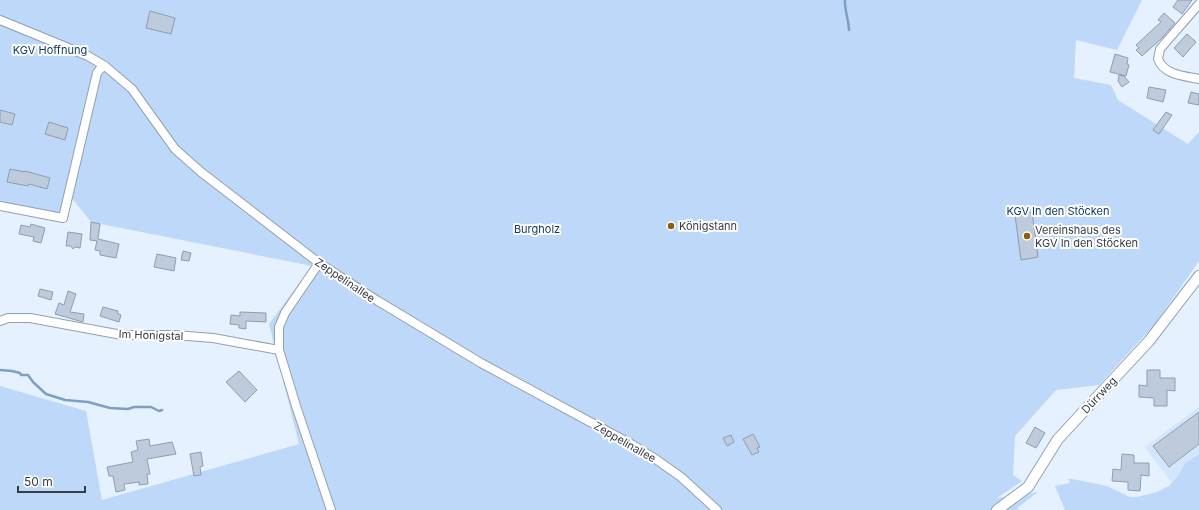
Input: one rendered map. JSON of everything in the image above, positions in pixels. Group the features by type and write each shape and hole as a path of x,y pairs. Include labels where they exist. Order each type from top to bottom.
{"street":[{"path":"1199,4 1160,49 1158,58 1162,66 1168,72 1199,79"},
{"name":"Zeppelinallee","path":"0,20 88,56 105,66 132,89 175,149 201,172 319,263 378,301 481,363 657,460 681,477 717,510"},
{"path":"0,206 63,218 97,74 100,69 105,66"},
{"path":"319,263 286,313 279,327 279,350 331,510"},
{"name":"Dürrweg","path":"997,510 1028,487 1058,439 1149,341 1199,276"},
{"name":"Im Honigstal","path":"0,321 8,318 30,318 122,335 175,335 213,338 279,350"}],"shaded area":[{"path":"1199,407 1199,453 1185,463 1178,476 1172,483 1145,447"}],"green space":[{"name":"Burgholz","path":"0,0 1142,0 1117,50 1076,40 1074,78 1111,85 1118,100 1188,144 1199,132 1199,261 1155,324 1099,385 1056,390 1015,436 1013,475 1022,481 997,498 1038,492 1017,508 1018,510 0,510 0,386 86,411 102,500 299,444 269,324 312,266 91,222 71,197 66,220 0,209"},
{"path":"1199,454 1199,510 1065,510 1055,486 1070,483 1068,479 1072,479 1107,486 1130,497 1137,497 1157,492 1169,486 1178,476 1185,463"}],"building":[{"path":"1178,0 1192,0 1182,14 1173,7"},
{"path":"150,11 175,18 171,34 146,28"},
{"path":"1164,13 1175,23 1162,38 1142,56 1136,50 1139,48 1136,45 1161,22 1158,20"},
{"path":"1187,34 1196,42 1183,57 1174,48"},
{"path":"1115,54 1128,58 1127,64 1129,65 1126,76 1110,72"},
{"path":"1119,75 1124,76 1129,82 1122,87 1118,81"},
{"path":"1149,87 1166,90 1163,102 1147,98"},
{"path":"1191,92 1199,94 1199,105 1188,103"},
{"path":"0,110 15,114 12,125 0,122"},
{"path":"1166,112 1172,115 1159,134 1153,130"},
{"path":"49,122 68,128 65,140 45,134"},
{"path":"10,169 25,171 50,178 47,189 29,184 28,186 7,182"},
{"name":"Vereinshaus des KGV In den Stöcken","path":"1032,212 1038,257 1021,260 1015,215"},
{"path":"91,222 100,224 98,239 119,244 116,258 100,255 100,251 95,250 97,241 90,240"},
{"path":"31,224 45,228 41,243 33,241 34,237 19,234 21,225 30,227"},
{"path":"68,232 82,234 80,248 75,247 73,249 71,246 66,246"},
{"path":"183,251 191,253 189,261 181,260"},
{"path":"157,254 176,258 174,271 154,267"},
{"path":"40,289 53,292 51,300 38,296"},
{"path":"68,291 76,294 70,312 84,314 83,322 55,314 59,303 64,305"},
{"path":"103,307 118,311 117,313 121,315 119,322 100,316"},
{"path":"240,312 266,313 266,322 246,321 246,329 239,328 239,325 230,324 231,315 240,316"},
{"path":"1147,370 1160,370 1160,378 1175,378 1175,391 1167,390 1167,406 1154,406 1154,398 1139,397 1139,385 1147,386"},
{"path":"239,371 257,390 245,402 226,382"},
{"path":"1199,412 1199,444 1169,467 1153,446"},
{"path":"1035,427 1045,433 1036,448 1026,443"},
{"path":"753,434 760,447 757,448 759,452 752,455 743,439"},
{"path":"731,435 734,442 727,446 723,438"},
{"path":"149,439 150,446 172,442 176,454 147,459 150,474 147,474 148,484 139,485 139,482 124,484 125,490 116,492 113,476 109,476 107,467 133,462 131,452 138,450 136,441"},
{"path":"201,452 203,466 200,467 201,475 194,476 190,454"},
{"path":"1122,454 1134,455 1134,463 1149,463 1149,476 1141,475 1140,491 1128,490 1128,482 1112,481 1113,469 1121,470"}],"waterway":[{"path":"845,0 849,30"},
{"path":"0,370 12,371 20,373 21,375 28,375 46,394 65,400 88,402 110,408 128,409 134,407 151,407 159,411 162,410"}],"place":[{"name":"Königstann","path":"671,226"},
{"name":"Vereinshaus des KGV In den Stöcken","path":"1027,236"}],"park label":[{"name":"KGV Hoffnung","path":"50,50"},
{"name":"KGV In den Stöcken","path":"1058,211"}]}
